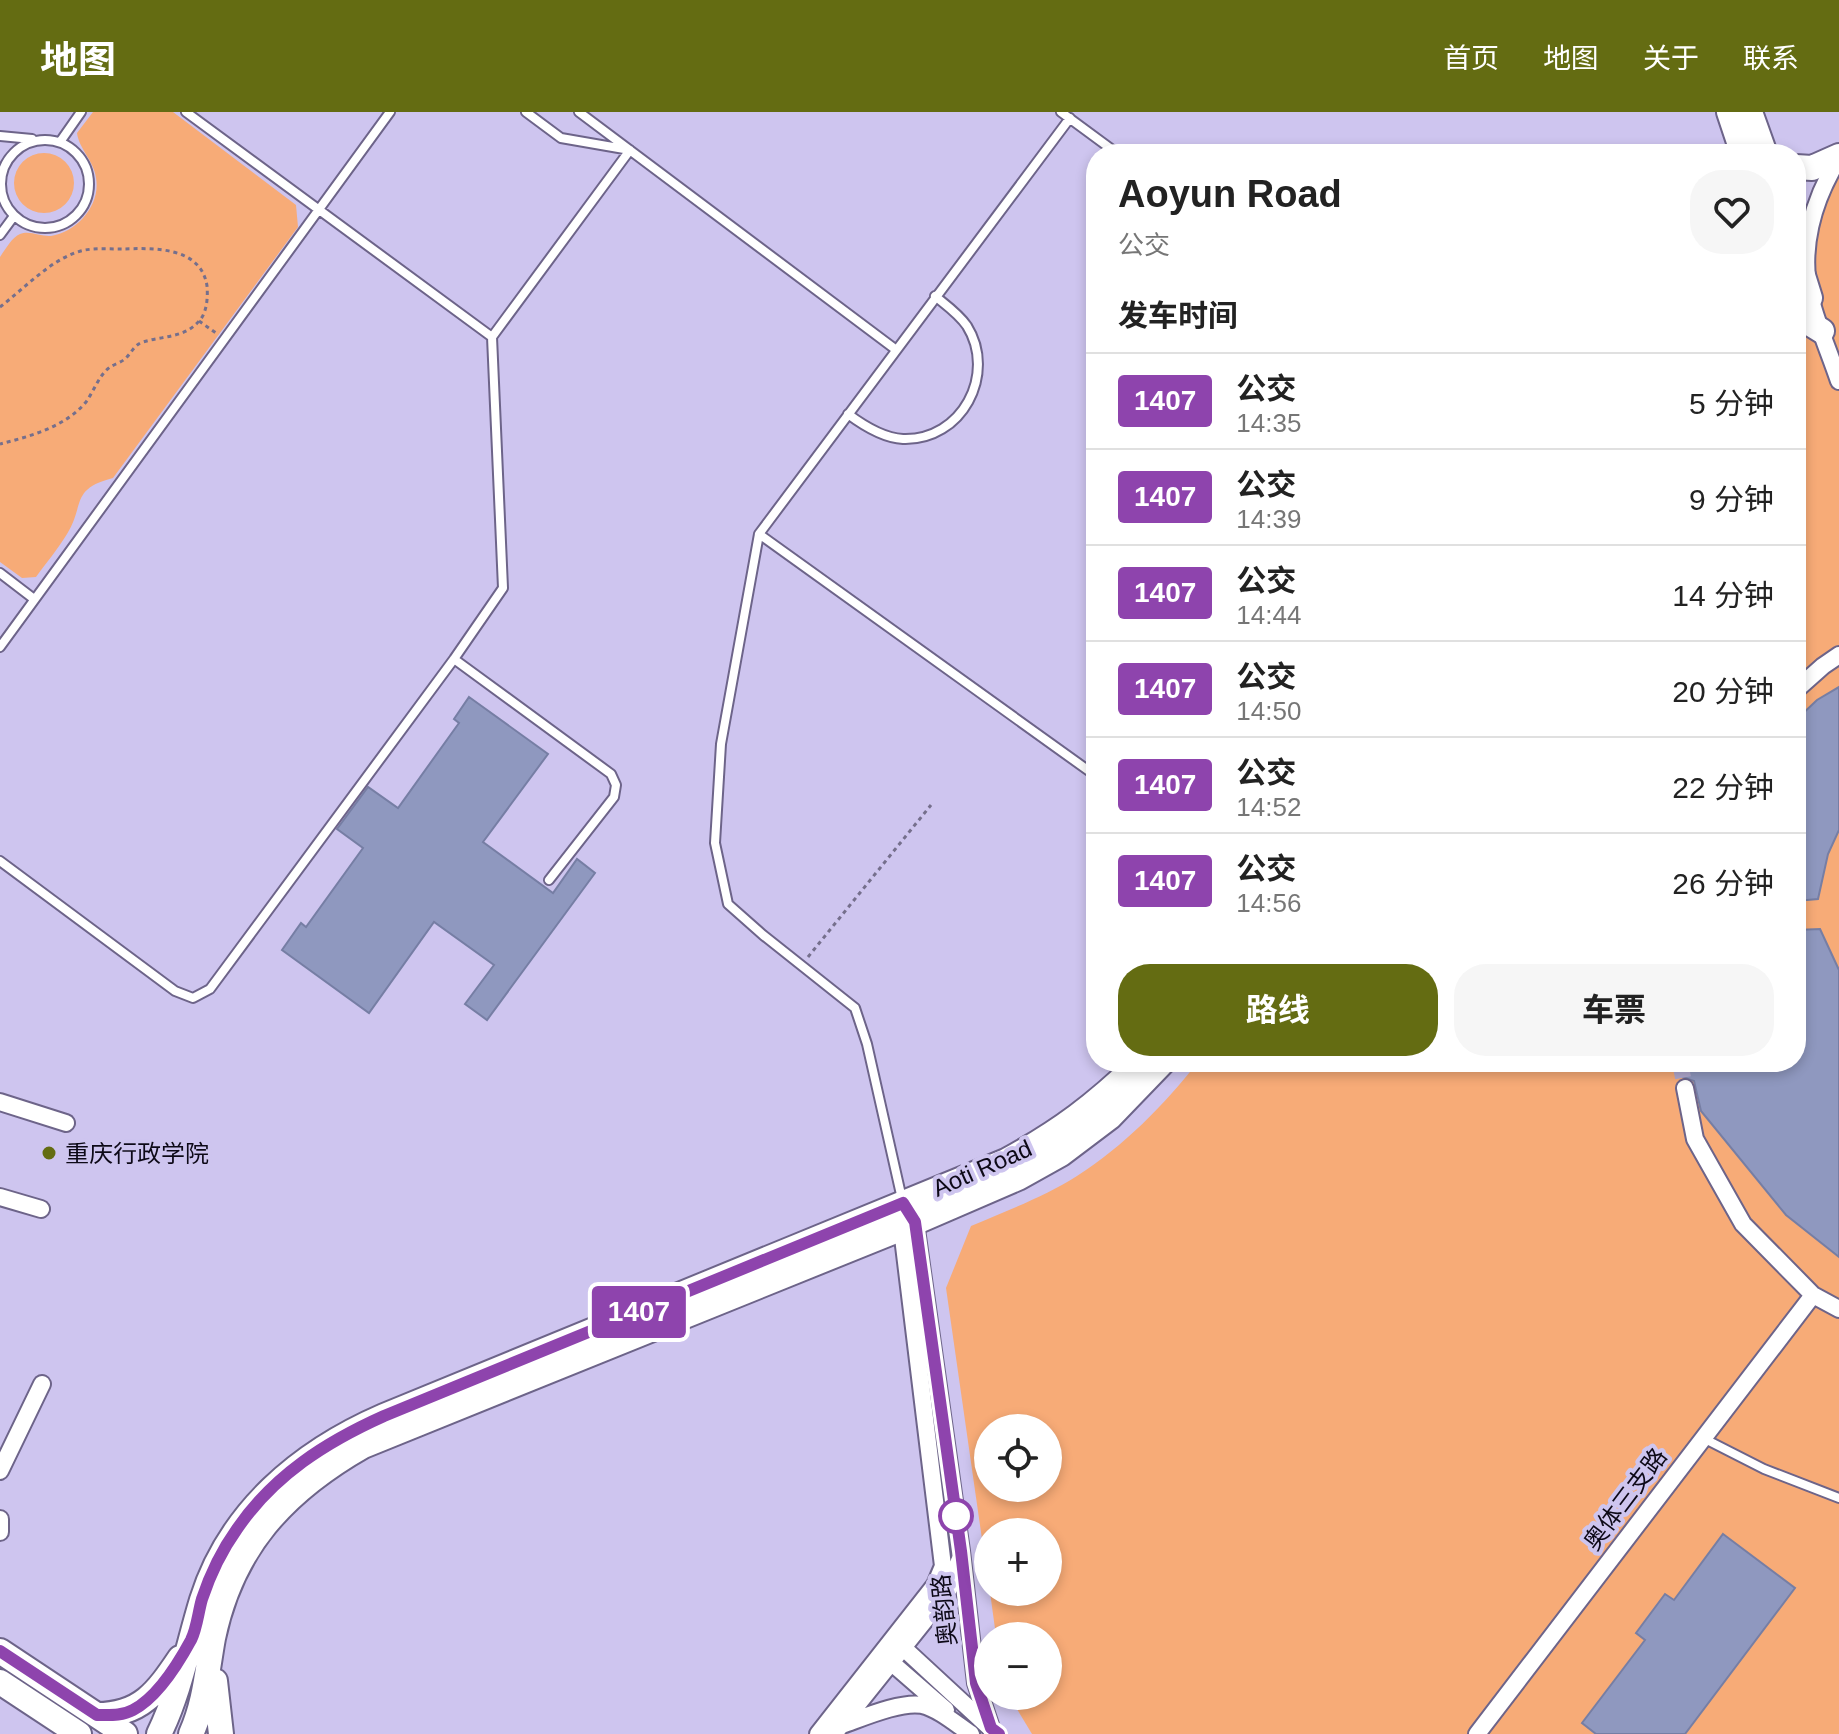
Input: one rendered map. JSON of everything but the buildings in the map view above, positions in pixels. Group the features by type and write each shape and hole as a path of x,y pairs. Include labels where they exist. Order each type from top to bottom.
{"main road":[{"path":"1729,112 1740,144"},
{"path":"1750,112 1761,144"},
{"path":"1806,168 1839,157"},
{"path":"1806,310 1822,331"},
{"name":"Aoti Road","path":"906,1218 1050,1137 1097,1103 1130,1072"},
{"name":"Aoti Road","path":"159,1734 181,1681 253,1539 276,1510 332,1464 373,1442 906,1218 1018,1178 1061,1154 1110,1117 1153,1072"},
{"path":"97,1715 117,1715 133,1710 151,1697 202,1640"},
{"path":"202,1640 221,1734"},
{"name":"Aoti Road","path":"191,1734 205,1696 202,1640"},
{"path":"0,1651 125,1734"},
{"path":"0,1682 79,1734"}],"street":[{"path":"1806,253 1809,226 1818,197 1839,157"},
{"path":"1822,331 1839,381"},
{"path":"1806,682 1839,655"},
{"path":"1685,1088 1695,1139 1743,1224 1813,1295 1839,1309"},
{"path":"0,1102 66,1123"},
{"path":"0,1197 41,1209"},
{"path":"906,1218 961,1551"},
{"path":"818,1734 898,1643 935,1585 943,1566 906,1218"},
{"name":"奥体三支路","path":"1477,1734 1813,1295"},
{"path":"0,1471 42,1384"},
{"path":"0,1519 0,1532"},
{"name":"奥韵路","path":"961,1551 953,1582 898,1643 995,1731"},
{"name":"奥韵路","path":"961,1551 976,1683 995,1731"},
{"path":"838,1729 886,1658"},
{"path":"886,1658 972,1734"},
{"path":"838,1729 907,1705 920,1705 934,1710 972,1734"}],"lane":[{"path":"60,142 81,112"},
{"path":"186,112 492,337"},
{"path":"0,647 390,112"},
{"path":"526,112 561,138 630,150"},
{"path":"579,112 895,349"},
{"path":"1061,112 1105,144"},
{"path":"906,1218 867,1044 855,1008 728,904 715,843 721,744 759,534 1070,118"},
{"path":"0,136 45,140 60,142 82,160 88,173 89,187 85,202 66,223 52,228 23,223 14,216 4,201 0,186 8,159 31,142 45,140"},
{"path":"0,861 175,991 193,998 210,989 503,588 492,337 630,150"},
{"path":"0,235 14,216"},
{"path":"848,414 880,433 903,439 925,436 947,427 964,411 975,391 979,368 976,345 966,324 935,296"},
{"path":"759,534 1086,769"},
{"path":"0,573 34,599"},
{"path":"454,659 611,774 616,785 614,797 549,880"},
{"path":"1702,1438 1764,1469 1839,1498"}],"path":[{"path":"0,307 67,256 87,250 159,248 183,254 205,276 207,291 206,307 199,321 183,333 134,347 125,359 108,368 87,400 71,417 23,438 0,444"},
{"path":"199,321 224,339"},
{"path":"801,966 931,805"}],"shaded area":[{"path":"93,112 173,112 296,205 298,227 113,478 99,482 84,493 67,534 36,577 22,578 0,562 0,257 17,236 24,233 51,236 61,233 78,223 91,207 97,188 96,178 77,133"},
{"path":"44,153 56,155 65,162 72,171 72,195 65,204 56,211 44,213 32,211 23,204 16,195 14,183 16,171 23,162 32,155"},
{"path":"1839,171 1839,1734 1032,1734 1017,1710 1062,1710 1062,1622 994,1622 992,1606 1062,1606 1062,1518 979,1518 977,1502 1062,1502 1062,1414 974,1414 974,1483 946,1288 971,1226 1051,1191 1077,1176 1111,1152 1142,1124 1190,1072 1806,1072 1806,219"}],"tunnel":[{"path":"1682,1072 1685,1088"}],"bus line":[{"name":"1407","path":"0,1651 97,1715 117,1715 133,1710 151,1697 192,1639 202,1599 217,1563 236,1530 261,1498 318,1450 384,1416 903,1203 915,1222 961,1551 976,1683 991,1728 999,1734"}],"place":[{"name":"重庆行政学院","path":"49,1153"}]}
